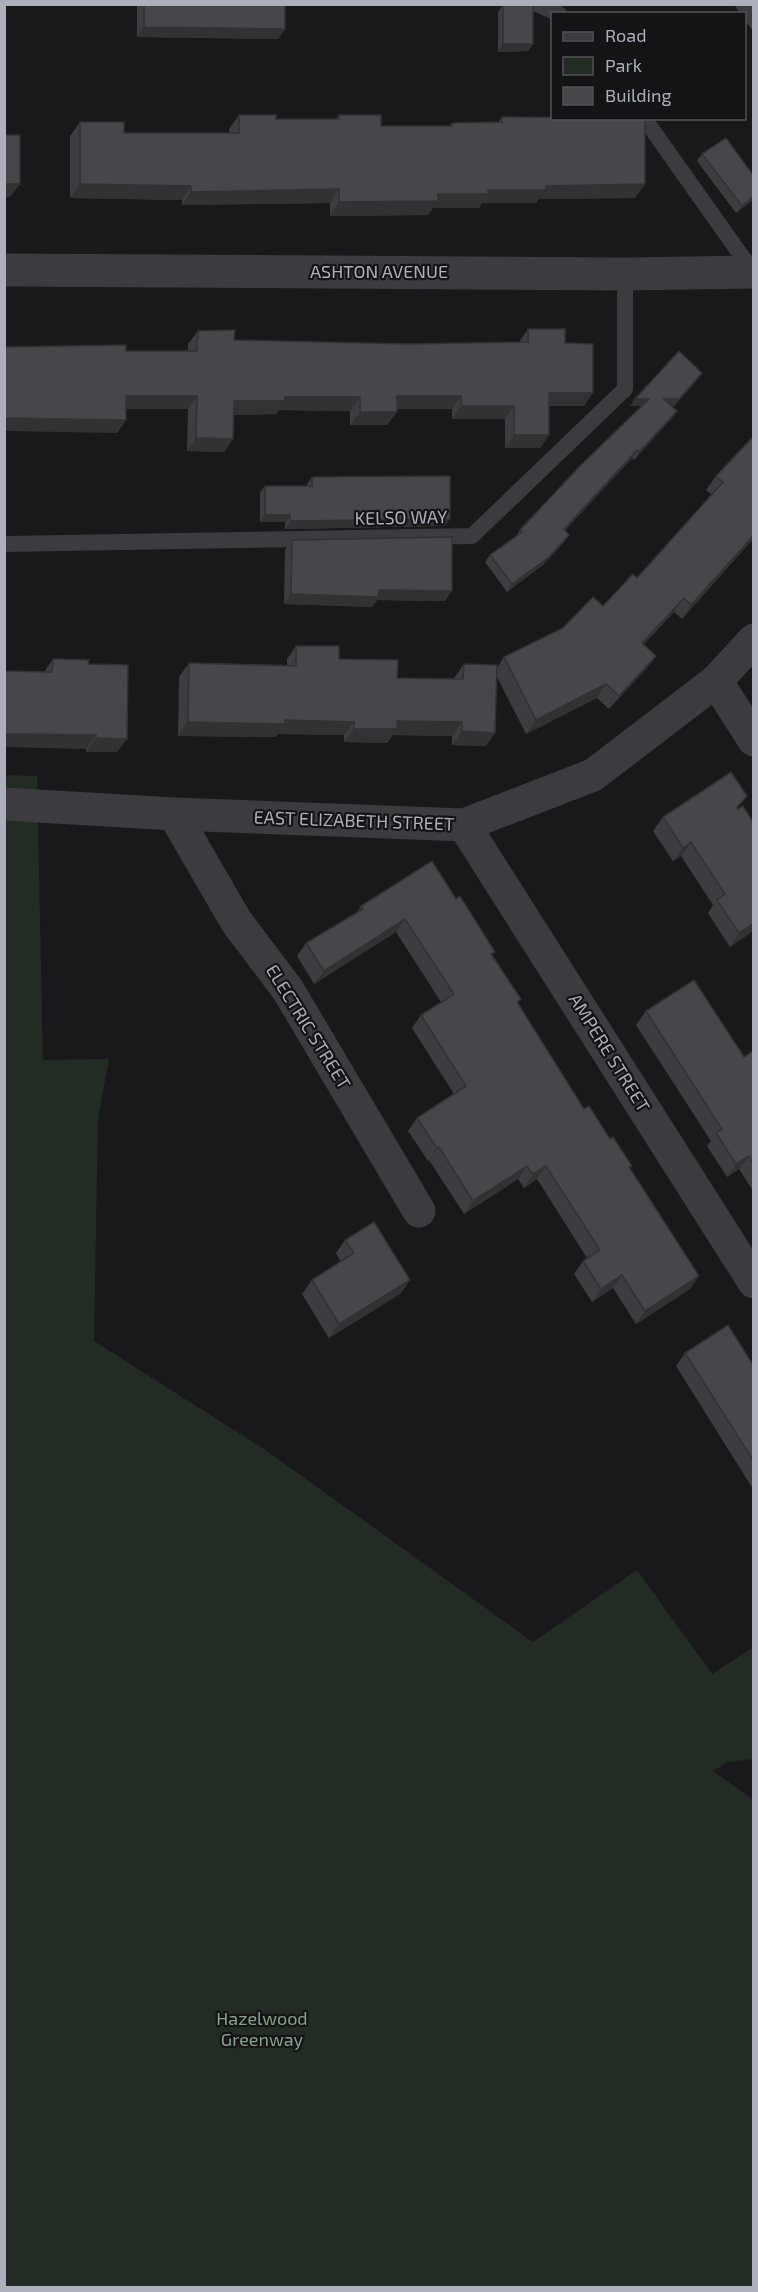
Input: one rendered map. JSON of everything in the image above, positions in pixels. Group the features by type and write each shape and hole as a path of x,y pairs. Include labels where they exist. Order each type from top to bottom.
{"street":[{"name":"ASHTON AVENUE","path":"4,270 625,274 753,272"},
{"name":"EAST ELIZABETH STREET","path":"4,804 174,814 464,825 593,775 716,681 753,640"},
{"path":"716,681 753,740"},
{"name":"ELECTRIC STREET","path":"174,814 236,921 288,990 419,1210"},
{"name":"AMPERE STREET","path":"464,825 753,1282"}],"lane":[{"path":"537,4 555,12"},
{"path":"645,120 753,272"},
{"name":"KELSO WAY","path":"4,544 472,536 625,389 625,274"}],"green space":[{"name":"Hazelwood Greenway","path":"5,775 37,776 43,1060 109,1059 98,1119 94,1341 264,1449 533,1642 637,1570 712,1674 753,1647 753,1759 728,1762 713,1771 753,1800 754,2287 5,2288"}],"building":[{"path":"144,4 285,4 285,29 144,27"},
{"path":"503,5 533,5 533,44 503,44"},
{"path":"239,115 276,115 276,119 339,119 339,115 381,115 381,126 452,126 452,123 502,122 502,117 551,117 551,120 645,120 645,184 546,186 546,190 488,190 488,194 438,194 438,201 339,202 339,189 191,192 191,186 80,184 80,122 124,122 124,133 239,133"},
{"path":"4,135 20,135 20,184 4,184"},
{"path":"726,138 753,175 753,197 742,206 702,154"},
{"path":"528,329 565,329 565,343 593,344 593,393 549,393 549,435 514,435 514,406 461,406 461,396 397,396 397,412 360,412 360,397 285,397 285,401 234,401 233,439 196,438 197,396 126,396 126,420 4,418 4,347 126,345 126,351 197,351 198,331 235,330 234,340 408,344 528,342"},
{"path":"679,351 702,373 679,399 664,399 677,411 639,452 637,450 564,529 569,535 549,557 512,584 490,555 522,532 520,530 579,467 649,399 635,399"},
{"path":"753,437 753,536 691,605 684,598 642,643 656,656 619,696 606,684 536,720 504,657 563,628 593,597 603,606 633,574 637,578 723,482 716,476"},
{"path":"450,476 450,519 290,521 290,515 265,515 265,486 312,486 312,477"},
{"path":"452,537 452,591 379,590 378,597 291,594 292,540"},
{"path":"296,646 339,646 339,659 398,660 397,678 463,679 464,664 497,665 495,733 462,731 462,722 397,721 397,729 354,729 354,722 285,720 285,724 188,722 189,663 296,666"},
{"path":"53,659 89,660 88,664 128,665 127,739 96,738 96,735 4,734 4,671 52,672"},
{"path":"731,772 747,796 737,807 738,809 743,806 753,822 753,924 739,933 717,900 725,894 691,842 683,848 663,817"},
{"path":"432,861 456,899 460,896 495,952 491,954 521,999 517,1002 584,1109 589,1106 610,1139 613,1137 632,1166 629,1167 699,1276 645,1311 622,1275 601,1289 583,1261 600,1250 546,1166 533,1174 527,1166 473,1201 439,1147 437,1148 417,1118 466,1086 421,1015 454,994 405,919 324,971 306,943 363,909 361,906"},
{"path":"694,980 744,1057 753,1051 753,1163 749,1156 736,1164 716,1133 722,1129 646,1011"},
{"path":"374,1222 410,1280 339,1324 312,1280 354,1253 345,1240"},
{"path":"728,1325 753,1365 753,1460 685,1353"}]}
